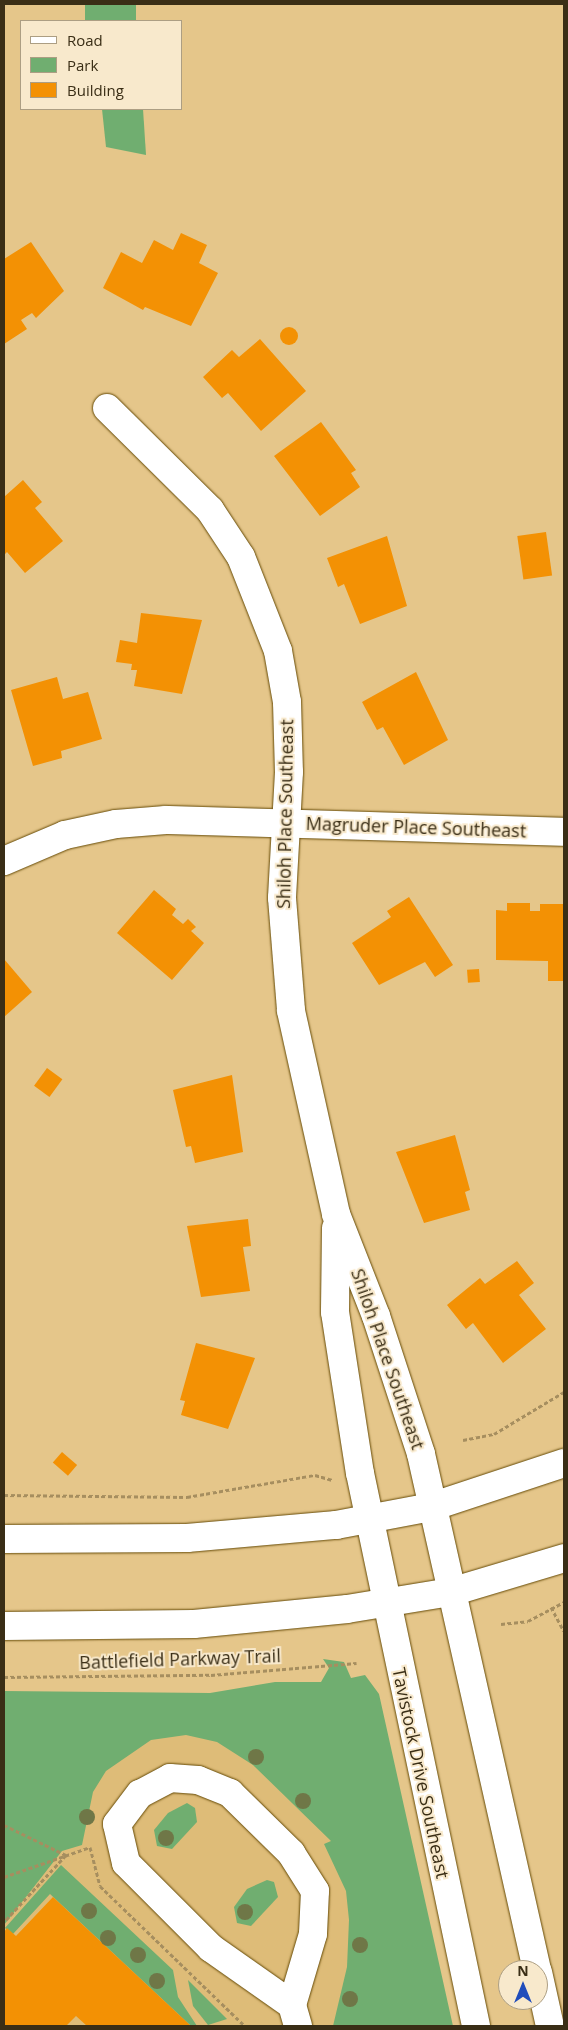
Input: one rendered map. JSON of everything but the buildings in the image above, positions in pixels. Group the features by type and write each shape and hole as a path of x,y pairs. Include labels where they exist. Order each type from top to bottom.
{"street":[{"name":"Shiloh Place Southeast","path":"106,408 210,510 241,556 263,604 278,651 287,702 284,958 336,1214 376,1316 421,1454 431,1507"},
{"name":"Magruder Place Southeast","path":"4,861 65,835 116,824 166,820 564,832"},
{"name":"Shiloh Place Southeast","path":"336,1214 335,1312 368,1519"},
{"path":"4,1540 196,1538 368,1519 431,1507 564,1463"},
{"path":"431,1507 535,1960"},
{"name":"Tavistock Drive Southeast","path":"368,1519 476,2026"},
{"path":"4,1626 194,1624 385,1604 451,1592 564,1558"},
{"path":"170,1778 198,1780 230,1793 291,1853 315,1891 313,1934 295,2016 211,1948 157,1899 126,1863 118,1824 140,1794 170,1778"},
{"path":"547,2010 550,2026"}],"path":[{"path":"463,1440 494,1434 564,1392"},
{"path":"4,1495 187,1497 315,1475 333,1480"},
{"path":"501,1624 528,1621 551,1607 564,1602"},
{"path":"551,1607 564,1631"},
{"name":"Battlefield Parkway Trail","path":"4,1677 211,1675 356,1663"},
{"path":"4,1877 90,1847 118,1824"},
{"path":"4,1825 66,1855"},
{"path":"90,1847 100,1886 245,2026"},
{"path":"4,1922 66,1855"}],"shaded area":[{"path":"337,1692 423,2026 4,2026 4,1695"}],"green space":[{"path":"85,4 136,4 136,20 85,20"},
{"path":"102,110 143,110 146,155 106,147"},
{"path":"323,1659 344,1662 351,1678 365,1675 379,1694 453,2026 333,2026 347,1967 349,1920 346,1891 324,1844 331,1841 253,1765 217,1742 186,1735 151,1740 106,1771 93,1792 82,1845 62,1851 4,1925 4,1691 210,1693 275,1682 321,1682 329,1668"},
{"path":"187,1803 195,1808 197,1822 172,1849 157,1846 154,1830 168,1813"},
{"path":"61,1865 173,1970 178,1997 197,2026 191,2026 50,1894 13,1934 5,1928"},
{"path":"267,1880 274,1882 278,1897 251,1926 237,1923 234,1907 247,1889"},
{"path":"188,1980 227,2019 208,2025 193,2006"}]}
